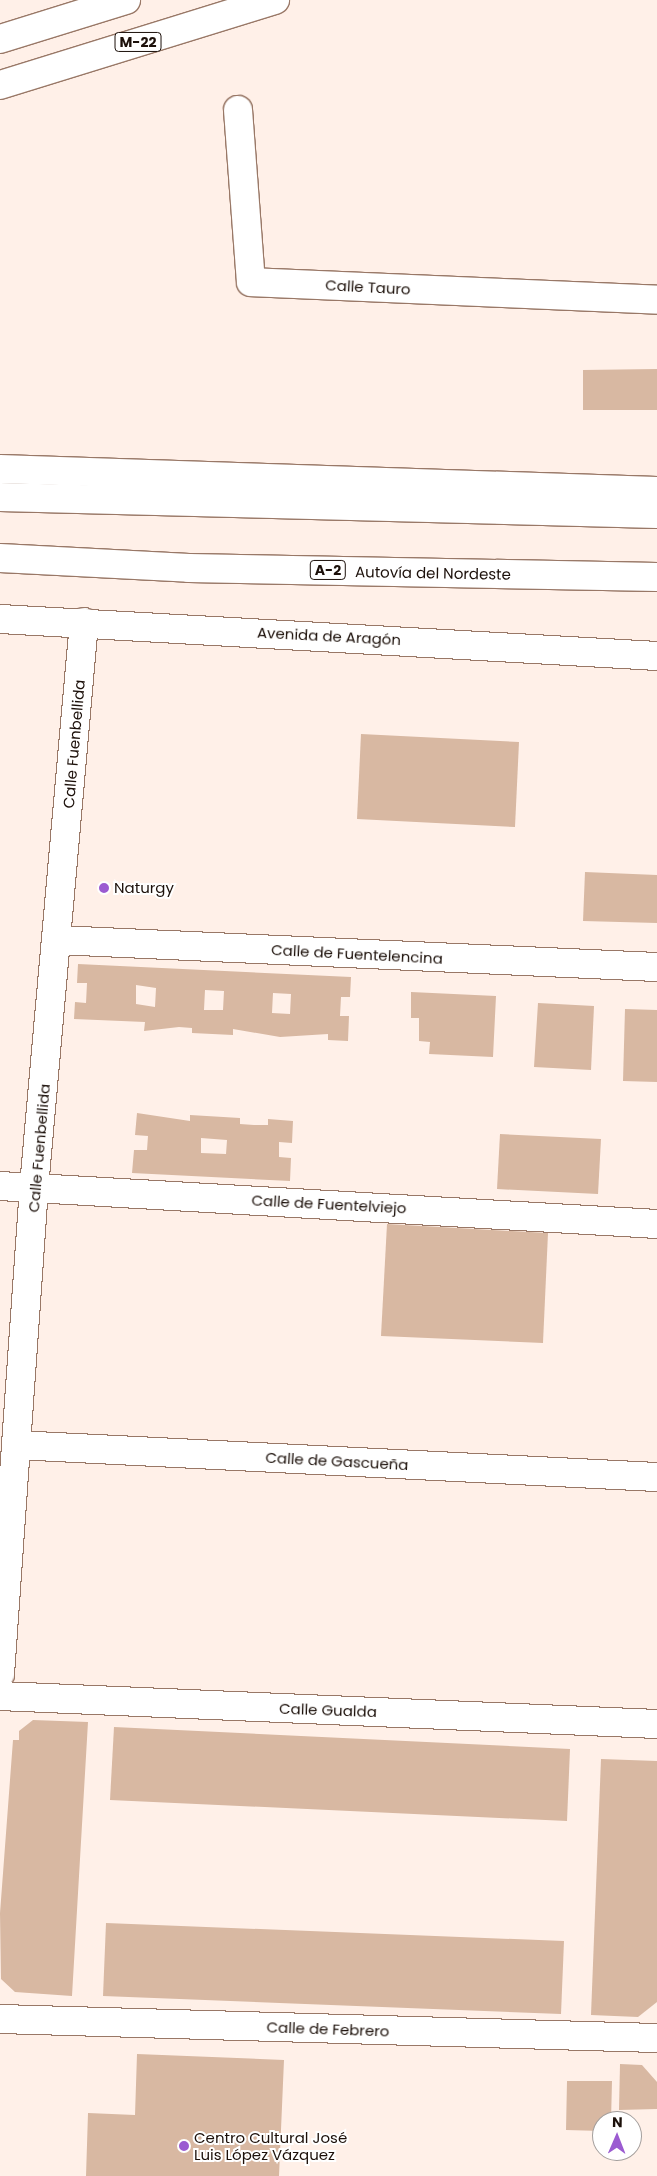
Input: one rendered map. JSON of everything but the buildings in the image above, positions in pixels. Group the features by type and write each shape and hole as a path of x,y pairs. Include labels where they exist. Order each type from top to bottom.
{"main road":[{"path":"0,38 126,0"},
{"name":"M-22","path":"0,85 275,0"},
{"name":"Calle Tauro","path":"238,110 251,282 657,300"},
{"path":"0,470 657,491"},
{"path":"0,496 657,514"},
{"name":"Autovía del Nordeste","path":"0,558 189,568 657,578"},
{"name":"Avenida de Aragón","path":"0,619 84,622 657,656"},
{"name":"Calle Fuenbellida","path":"0,1674 34,1187 84,622"},
{"name":"Calle de Fuentelencina","path":"57,940 657,968"},
{"name":"Calle de Fuentelviejo","path":"0,1186 657,1224"},
{"name":"Calle de Gascueña","path":"16,1446 657,1477"},
{"name":"Calle Gualda","path":"0,1696 657,1724"},
{"name":"Calle de Febrero","path":"0,2019 657,2038"}],"place":[{"name":"Naturgy","path":"104,888"},
{"name":"Centro Cultural José Luis López Vázquez","path":"184,2146"}]}
